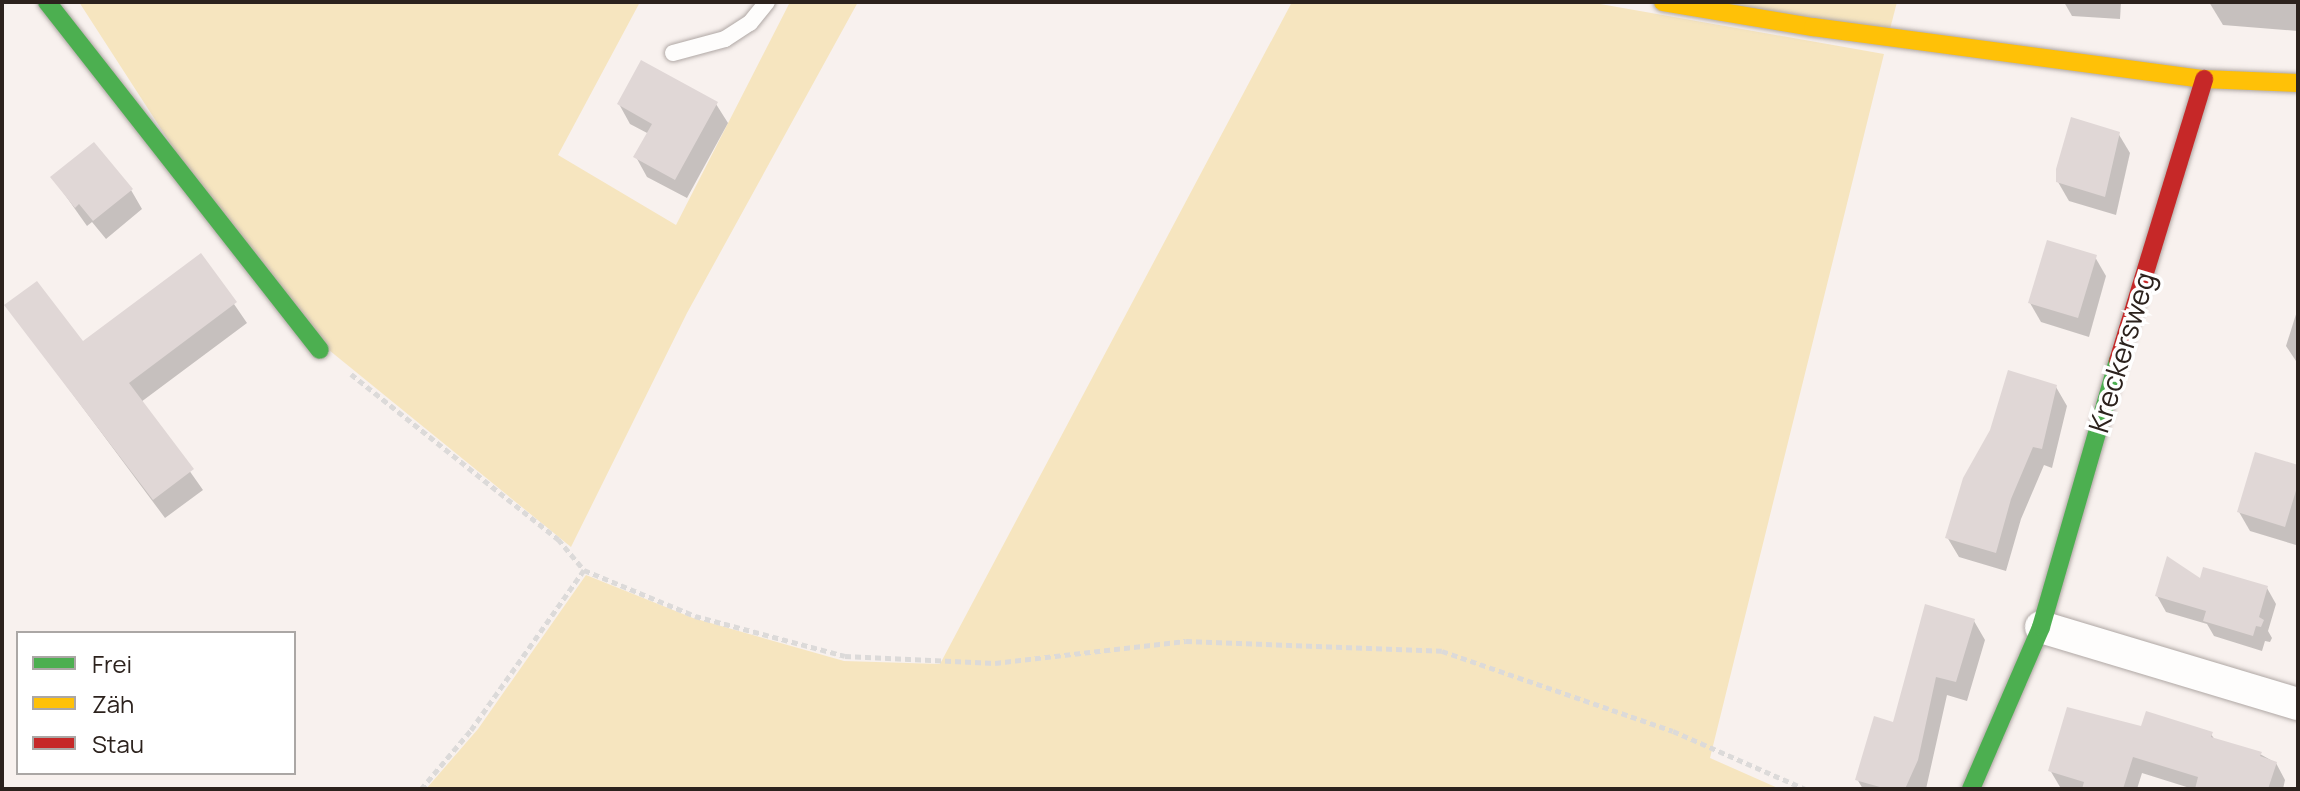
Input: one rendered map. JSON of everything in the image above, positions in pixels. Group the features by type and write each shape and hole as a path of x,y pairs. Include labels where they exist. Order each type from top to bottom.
{"street":[{"path":"47,2 320,350"},
{"path":"1663,2 1813,27 2204,79 2298,83"},
{"name":"Kreckersweg","path":"1971,789 2041,627 2057,563 2204,79"},
{"path":"2041,627 2298,704"}],"lane":[{"path":"673,53 725,39 750,23 767,2"}],"path":[{"path":"320,350 558,539 584,570 695,616 845,656 995,663 1186,641 1442,651 1673,731 1805,789"},
{"path":"421,789 471,730 584,570"}],"shaded area":[{"path":"79,2 640,2 558,155 676,225 790,2 858,2 687,313 571,547 324,346 196,183"},
{"path":"1292,2 1589,2 1884,54 1710,758 1780,789 426,789 478,729 586,575 693,618 844,661 940,664"},
{"path":"1702,2 1897,2 1889,33"}],"building":[{"path":"641,60 718,102 675,180 633,157 652,124 617,104"},
{"path":"2071,117 2120,132 2105,197 2056,182 2056,169"},
{"path":"94,142 133,189 93,221 79,204 75,208 50,177"},
{"path":"2047,240 2097,255 2078,318 2028,303"},
{"path":"201,253 237,302 129,383 194,469 153,500 4,305 37,281 83,341"},
{"path":"2008,370 2057,385 2042,449 2033,447 2011,499 1996,553 1945,538 1963,478 1990,430"},
{"path":"2255,452 2298,465 2298,484 2285,527 2237,512"},
{"path":"2167,556 2200,578 2203,567 2268,586 2259,617 2264,620 2261,627 2256,626 2253,636 2203,621 2206,611 2155,596"},
{"path":"1925,604 1975,619 1956,682 1936,677 1918,760 1905,789 1887,789 1855,780 1874,716 1893,722"},
{"path":"2067,707 2141,726 2146,711 2213,732 2211,737 2262,752 2260,756 2277,762 2268,789 2195,789 2198,777 2133,757 2123,789 2082,789 2084,782 2048,771"}],"traffic: fast":[{"path":"47,2 320,350"},
{"path":"1971,789 2041,627 2118,361"}],"traffic: slow":[{"path":"1663,2 1813,27 2204,79 2298,83"}],"traffic: jam":[{"path":"2118,361 2204,79"}]}
